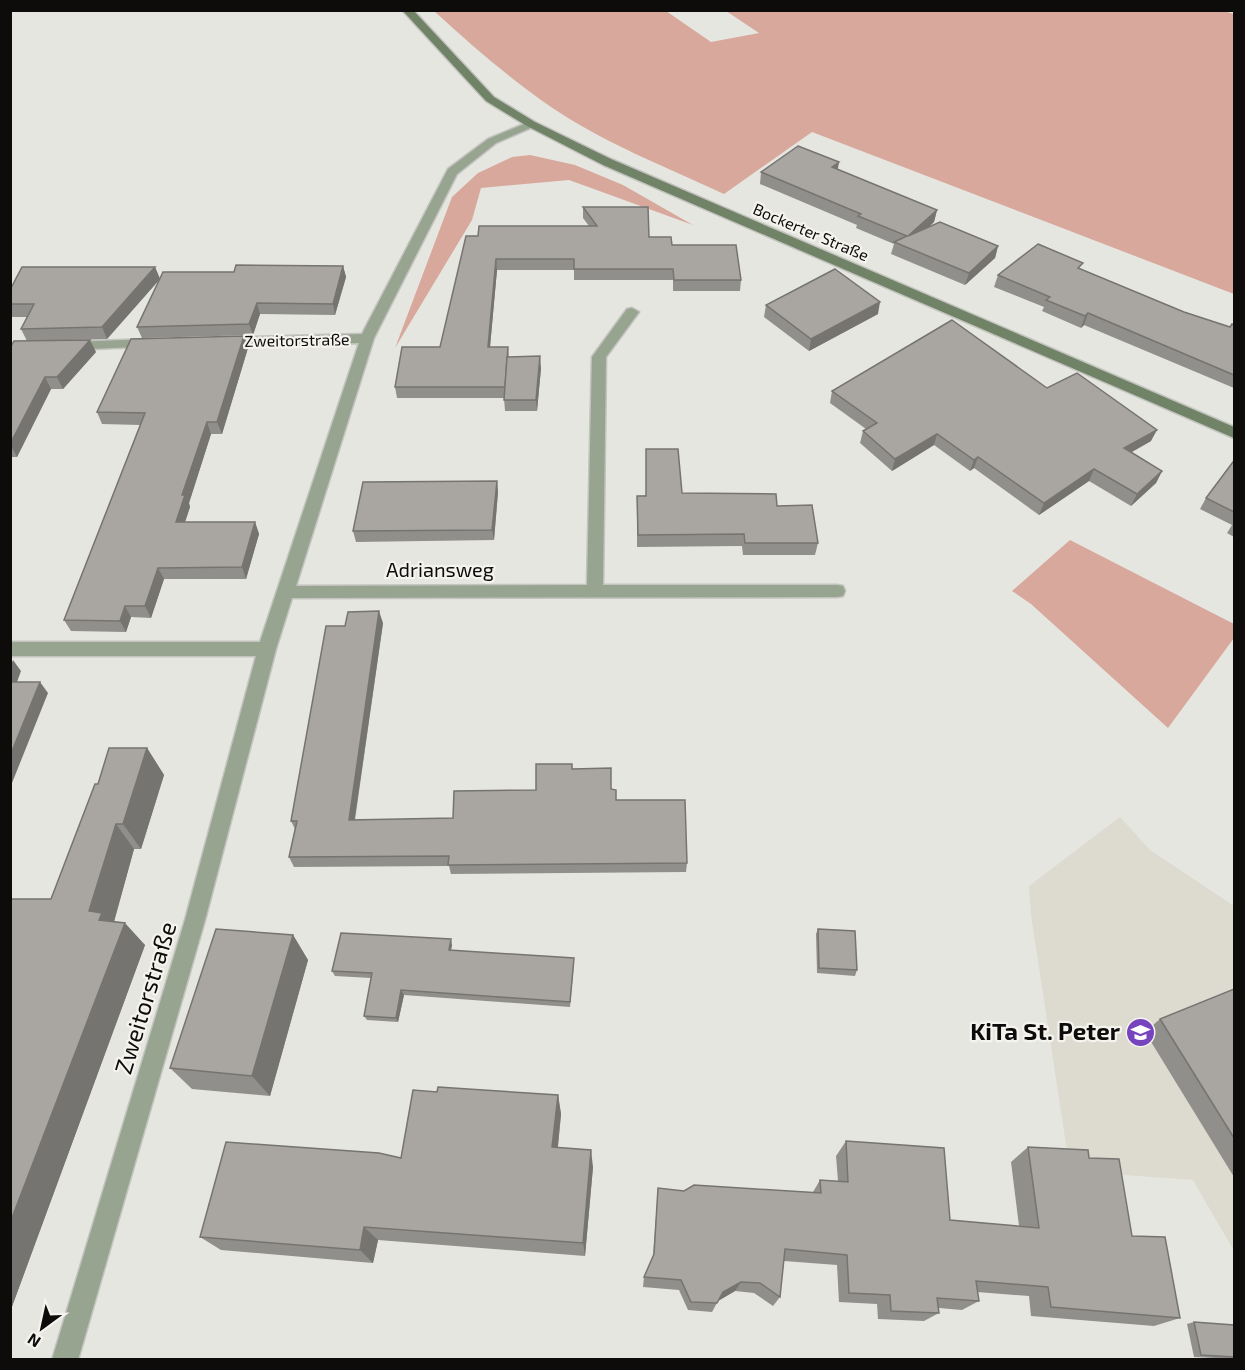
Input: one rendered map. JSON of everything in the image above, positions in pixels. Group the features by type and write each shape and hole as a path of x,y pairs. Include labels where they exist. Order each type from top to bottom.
{"street":[{"name":"Bockerter Straße","path":"407,10 490,99 531,124 618,167 1234,433"},
{"name":"Zweitorstraße","path":"65,1359 195,920 267,649 367,338 452,172 492,141 531,124"},
{"path":"595,590 599,357 632,312"},
{"name":"Zweitorstraße","path":"212,342 367,338"},
{"path":"58,346 165,343"},
{"name":"Adriansweg","path":"285,592 837,591"},
{"path":"10,650 267,649"}],"shaded area":[{"path":"1220,10 1234,14 1234,294 812,132 724,194 636,154 571,120 505,73 434,11 666,11 711,42 759,33 726,11"},
{"path":"530,155 575,165 623,185 693,225 569,180 481,188 472,220 395,348 452,197 478,173 512,157"},
{"path":"1070,540 1234,624 1234,638 1168,728 1031,604 1012,591"},
{"name":"KiTa St. Peter","path":"1120,817 1150,850 1234,906 1234,1251 1193,1180 1070,1171 1031,915 1029,886"}],"building":[{"path":"798,146 839,162 832,167 937,210 908,236 940,222 998,246 969,273 894,242 907,236 761,172"},
{"path":"583,207 648,207 649,237 671,237 672,245 736,245 741,280 674,280 673,269 574,269 574,259 496,259 488,347 508,347 505,387 395,387 402,347 440,347 466,236 478,236 479,226 597,226"},
{"path":"1038,244 1083,263 1078,268 1184,312 1230,327 1234,325 1234,375 1088,313 1085,316 1046,300 1050,297 998,275"},
{"path":"236,265 343,266 333,304 257,303 249,324 137,327 163,272 234,272"},
{"path":"22,267 155,267 102,327 21,329 34,304 10,304 10,290"},
{"path":"835,269 880,302 811,339 766,305"},
{"path":"952,320 1047,388 1077,373 1157,430 1124,448 1162,471 1137,494 1094,469 1044,503 978,457 974,460 937,434 895,459 863,431 877,423 832,391"},
{"path":"244,336 217,422 207,422 182,495 185,495 176,522 255,522 242,567 158,568 145,606 125,606 120,621 64,620 145,413 97,412 131,339"},
{"path":"90,340 57,377 45,377 10,444 10,348 14,341"},
{"path":"540,356 536,400 504,400 507,357"},
{"path":"646,449 678,449 682,493 776,494 777,506 812,505 818,543 745,543 744,534 638,535 637,496 646,496"},
{"path":"1234,463 1234,512 1206,498"},
{"path":"497,481 492,530 353,531 363,482"},
{"path":"379,611 349,820 453,818 454,791 536,790 536,764 572,764 572,769 611,768 611,789 616,790 616,800 685,800 687,863 448,865 449,856 289,857 297,821 291,821 326,626 345,626 348,612"},
{"path":"10,682 40,682 10,756"},
{"path":"109,748 147,748 123,824 116,824 89,911 102,913 99,920 125,923 10,1223 10,899 51,899 95,784 98,784"},
{"path":"216,929 293,935 252,1076 170,1068"},
{"path":"818,929 855,931 857,970 819,968"},
{"path":"341,933 451,939 449,950 574,958 570,1002 401,990 396,1018 364,1016 372,973 332,971"},
{"path":"1234,989 1234,1138 1160,1019"},
{"path":"438,1087 558,1095 552,1147 591,1150 583,1243 364,1227 360,1250 200,1237 226,1142 379,1153 401,1158 413,1090 437,1092"},
{"path":"846,1141 944,1148 950,1220 1039,1228 1028,1147 1088,1150 1089,1158 1119,1159 1132,1236 1165,1237 1180,1318 1051,1307 1048,1287 976,1281 979,1301 937,1298 939,1313 891,1311 890,1295 849,1293 847,1255 785,1249 780,1297 760,1283 741,1282 723,1292 717,1303 691,1302 681,1280 644,1277 654,1254 658,1188 684,1191 694,1185 821,1193 820,1180 848,1182"},
{"path":"1194,1322 1234,1325 1234,1357 1201,1355"}],"place":[{"name":"KiTa St. Peter","path":"1141,1032"}]}
